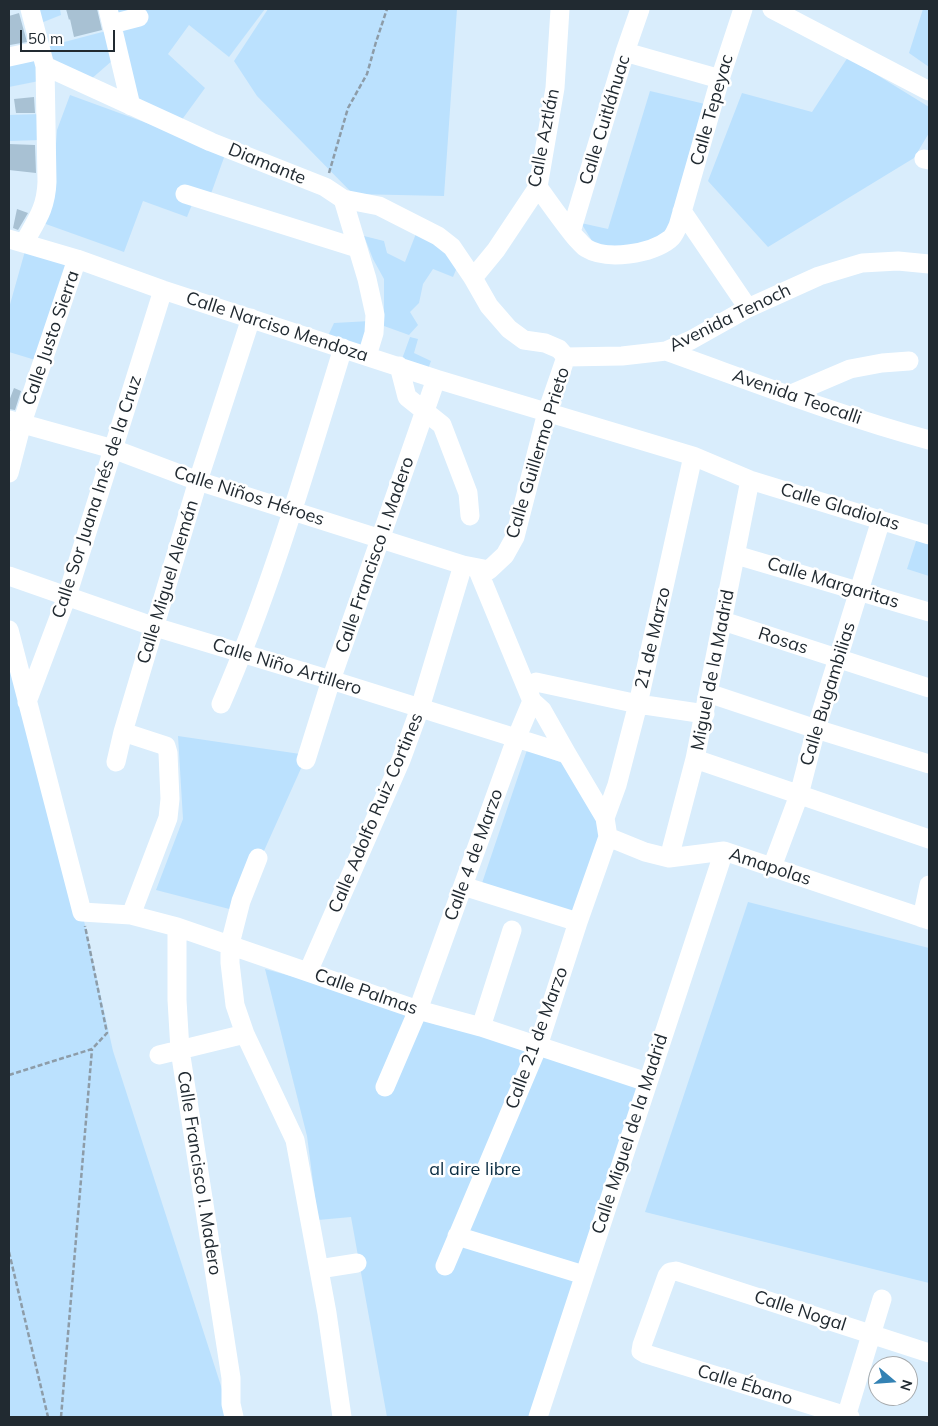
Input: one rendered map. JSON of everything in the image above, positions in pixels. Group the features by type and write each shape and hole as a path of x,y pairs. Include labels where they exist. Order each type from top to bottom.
{"street":[{"path":"16,241 42,210 46,197 43,58 30,9"},
{"name":"Calle Aztlán","path":"473,278 496,250 538,187 555,88 560,9"},
{"name":"Calle Cuitláhuac","path":"571,232 625,52 640,9"},
{"name":"Calle Tepeyac","path":"538,187 571,232 585,247 602,254 624,254 648,250 660,246 672,237 678,226 720,79 743,9"},
{"path":"772,9 929,91"},
{"path":"131,106 110,16 139,17"},
{"path":"625,52 720,79"},
{"path":"9,58 43,58"},
{"name":"Diamante","path":"43,58 131,106 211,142 325,187 344,199 379,206 438,236 452,247 473,278"},
{"path":"185,194 357,248"},
{"path":"344,199 376,315 374,333 367,356"},
{"path":"682,211 748,308"},
{"name":"Calle Narciso Mendoza","path":"16,241 436,378 693,456"},
{"name":"Calle Justo Sierra","path":"9,474 15,422 78,260"},
{"name":"Avenida Tenoch","path":"566,357 622,356 666,351 691,340 748,308 819,276 862,263 898,261 929,264"},
{"path":"473,278 489,306 509,329 524,340 545,343 559,349 566,357"},
{"name":"Calle Sor Juana Inés de la Cruz","path":"27,702 67,596 163,290"},
{"name":"Calle Miguel Alemán","path":"116,762 122,732 198,481 251,318"},
{"path":"220,704 243,653 292,512 343,348"},
{"name":"Avenida Teocalli","path":"666,351 898,432 929,440"},
{"name":"Calle Guillermo Prieto","path":"476,568 505,555 515,537 547,412 566,357"},
{"path":"789,395 850,369 910,361"},
{"path":"399,366 407,397 442,424 468,493 470,516"},
{"name":"Calle Francisco I. Madero","path":"306,760 331,680 436,378"},
{"name":"Calle Niños Héroes","path":"15,422 113,450 292,512 476,568"},
{"path":"693,456 750,480"},
{"name":"21 de Marzo","path":"605,818 617,785 638,704 693,456"},
{"name":"Calle Gladiolas","path":"750,480 929,535"},
{"name":"Miguel de la Madrid","path":"669,858 695,759 750,480"},
{"name":"Calle Bugambilias","path":"772,867 798,795 816,729 881,520"},
{"name":"Calle Margaritas","path":"736,555 929,612"},
{"path":"476,568 536,682 541,695 537,705"},
{"path":"476,568 537,705 605,818 608,837"},
{"name":"Calle Adolfo Ruiz Cortines","path":"308,972 401,760 476,568"},
{"name":"Calle Niño Artillero","path":"9,576 155,627 567,754"},
{"name":"Rosas","path":"723,621 929,688"},
{"path":"9,630 82,912"},
{"path":"536,682 638,704 704,714"},
{"path":"708,694 929,764"},
{"name":"Calle 4 de Marzo","path":"385,1087 418,1010 516,739 537,705"},
{"path":"122,732 166,746 170,790 168,818 131,915"},
{"path":"695,759 929,839"},
{"name":"Amapolas","path":"608,837 645,852 669,858 724,851 926,919"},
{"name":"Calle 21 de Marzo","path":"445,1266 538,1046 608,837"},
{"name":"Calle Miguel de la Madrid","path":"538,1417 724,851"},
{"path":"258,858 241,901 230,944 230,963 235,1005 245,1034 296,1140 327,1313 342,1417"},
{"path":"926,919 929,885"},
{"path":"463,886 578,922"},
{"name":"Calle Palmas","path":"82,912 131,915 177,927 418,1010 481,1027 647,1082"},
{"name":"Calle Francisco I. Madero","path":"177,927 177,1000 180,1050 231,1378 231,1404 234,1417"},
{"path":"481,1027 512,930"},
{"path":"159,1055 245,1034"},
{"path":"457,1236 584,1276"},
{"path":"319,1269 357,1263"},
{"name":"Calle Nogal","path":"641,1351 667,1276 670,1272 676,1271 929,1353"},
{"path":"848,1417 882,1299"},
{"name":"Calle Ébano","path":"641,1351 848,1417"}],"path":[{"path":"325,187 348,108 367,74 387,9"},
{"path":"9,1075 92,1049 107,1033 82,912"},
{"path":"61,1417 92,1049"},
{"path":"9,1252 48,1417"}],"green space":[{"path":"37,9 60,9 61,15 41,23"},
{"path":"115,9 265,9 229,57 189,25 168,54 205,88 181,121 132,97"},
{"path":"268,9 457,9 444,196 353,194 257,96 234,61"},
{"path":"923,9 929,9 929,67 909,53"},
{"path":"110,30 113,60 90,80 51,62 49,46"},
{"path":"848,57 929,107 929,133 914,158 768,247 708,181 742,93 812,112"},
{"path":"35,58 39,81 9,87 9,62"},
{"path":"650,91 705,104 671,234 646,249 594,244 581,223 608,229"},
{"path":"70,95 226,152 208,202 195,197 187,217 143,201 124,252 43,223 52,199 57,130"},
{"path":"41,114 41,140 9,141 9,115"},
{"path":"417,231 461,258 453,277 433,269 423,284 419,303 410,312 418,325 409,335 384,326 384,279 373,259 364,236 384,241 387,253 405,262"},
{"path":"25,251 70,264 42,362 9,352 9,308"},
{"path":"370,321 369,348 327,338 334,323"},
{"path":"410,337 418,339 414,353 431,361 428,369 402,359"},
{"path":"919,532 929,535 929,576 907,569"},
{"path":"9,654 82,912 113,1051 231,1417 9,1417"},
{"path":"178,736 307,755 237,911 156,890 183,819"},
{"path":"527,750 568,765 606,835 578,922 480,889"},
{"path":"748,902 929,948 929,1283 645,1212"},
{"name":"al aire libre","path":"265,969 430,1014 641,1086 537,1417 387,1417 351,1217 318,1220 307,1136"}],"building":[{"path":"66,9 97,9 102,30 74,37"},
{"path":"19,13 27,42 10,45 9,16"},
{"path":"34,97 35,113 16,113 14,99"},
{"path":"9,144 35,145 36,173 9,170"},
{"path":"17,209 28,213 18,230 13,228"},
{"path":"14,388 21,391 15,410 9,409 9,401"}]}
